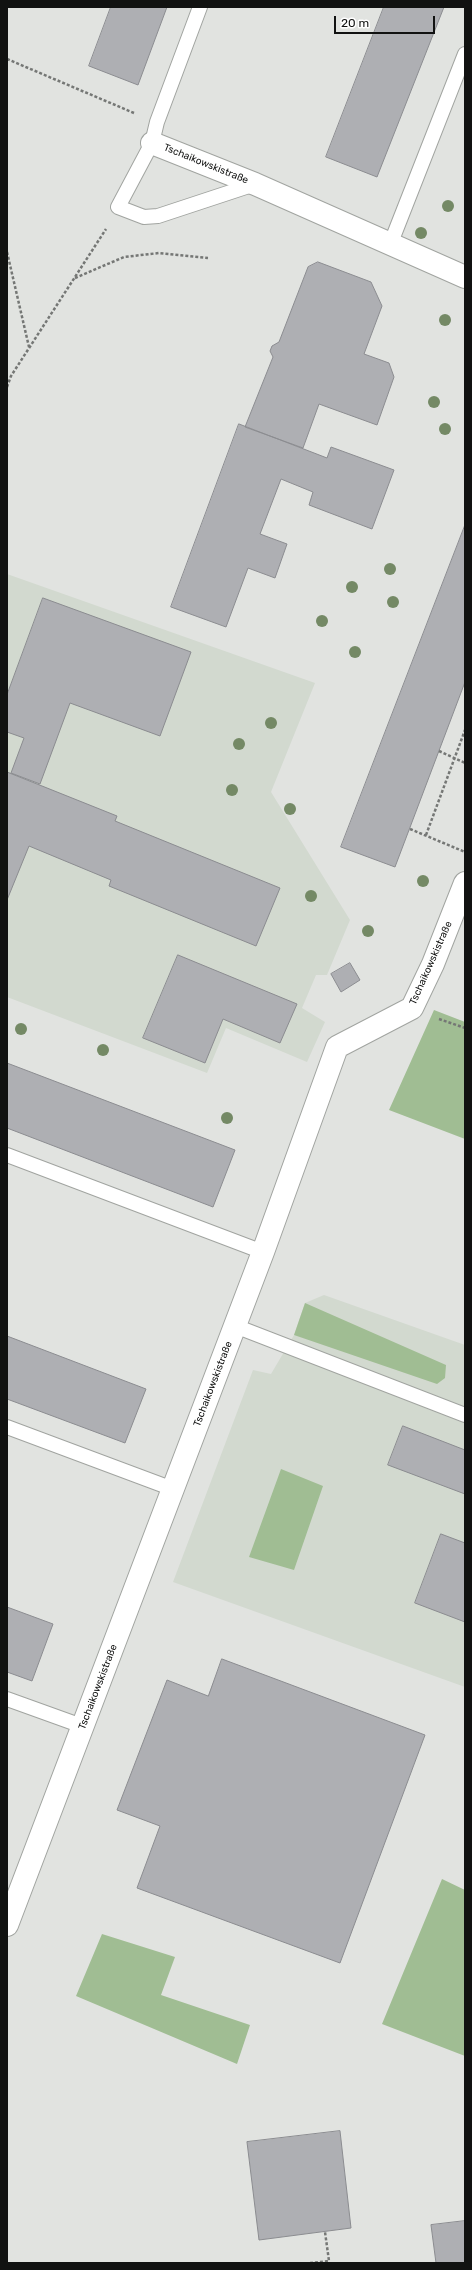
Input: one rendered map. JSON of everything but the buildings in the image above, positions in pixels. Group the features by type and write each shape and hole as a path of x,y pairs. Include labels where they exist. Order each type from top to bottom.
{"street":[{"name":"Tschaikowskistraße","path":"155,132 254,184 465,277"},
{"name":"Tschaikowskistraße","path":"7,1925 263,1252 337,1047 412,1008 433,964 465,883"}],"lane":[{"path":"200,7 155,132 118,207 144,217 158,216 254,184"},
{"path":"390,245 465,54"},
{"path":"7,1155 263,1252"},
{"path":"235,1326 465,1415"},
{"path":"7,1427 173,1489"},
{"path":"7,1699 82,1726"}],"path":[{"path":"7,58 155,132"},
{"path":"7,387 11,376 29,347 102,236"},
{"path":"7,252 29,347"},
{"path":"74,278 124,257 159,253 208,258"},
{"path":"426,835 465,730"},
{"path":"439,751 465,763"},
{"path":"410,828 465,852"},
{"path":"310,2263 329,2261 325,2232"}],"shaded area":[{"path":"7,574 315,683 271,792 350,920 327,975 316,975 302,1008 325,1022 307,1062 226,1028 207,1073 7,997"},
{"path":"324,1295 465,1345 465,1687 173,1582 253,1370 271,1374 294,1335 305,1303"}],"green space":[{"path":"434,1010 465,1022 465,1139 389,1110"},
{"path":"305,1303 446,1365 445,1378 437,1384 294,1335"},
{"path":"281,1469 323,1486 294,1570 249,1557"},
{"path":"442,1879 465,1890 465,2056 382,2024"},
{"path":"102,1934 175,1957 161,1995 250,2025 237,2064 76,1996"}]}
